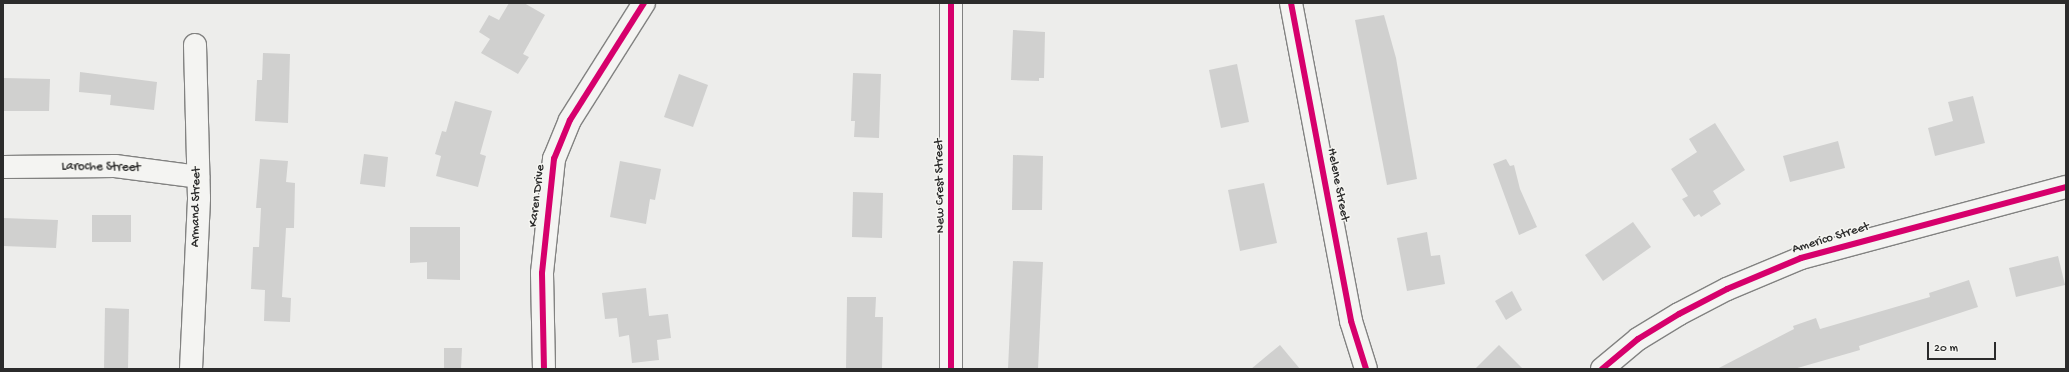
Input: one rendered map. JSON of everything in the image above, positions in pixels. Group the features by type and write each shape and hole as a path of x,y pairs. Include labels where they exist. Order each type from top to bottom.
{"street":[{"name":"Karen Drive","path":"544,369 542,272 554,159 574,114 644,3"},
{"name":"New Crest Street","path":"951,3 951,369"},
{"name":"Helene Street","path":"1291,3 1351,321 1366,369"},
{"name":"Armand Street","path":"191,369 198,177 195,45"},
{"name":"Laroche Street","path":"3,166 116,166 198,177"},
{"name":"Americo Street","path":"1602,369 1638,339 1679,314 1727,289 1801,258 2066,187"}],"building":[{"path":"509,3 524,3 545,15 523,54 529,57 518,74 481,53 490,39 479,32 489,15 499,20"},
{"path":"1384,15 1396,58 1417,179 1387,185 1355,20"},
{"path":"1013,30 1045,32 1044,78 1039,78 1039,81 1011,80"},
{"path":"263,53 290,54 288,123 255,121 257,80 262,80"},
{"path":"1237,64 1249,122 1221,128 1209,70"},
{"path":"80,72 157,82 154,110 110,105 111,95 79,92"},
{"path":"853,73 881,74 879,138 854,137 855,121 851,121"},
{"path":"679,74 708,85 693,127 664,117"},
{"path":"3,78 50,79 49,111 3,111"},
{"path":"1973,96 1985,143 1935,156 1928,128 1953,121 1948,102"},
{"path":"455,101 492,111 480,154 486,156 478,187 436,176 441,156 435,154 442,131 446,132"},
{"path":"1715,123 1745,170 1713,191 1721,204 1701,217 1699,214 1694,217 1682,199 1688,196 1671,169 1697,152 1689,139"},
{"path":"1838,141 1845,168 1790,182 1783,156"},
{"path":"364,154 388,157 385,187 360,184"},
{"path":"1013,155 1043,156 1042,210 1012,210"},
{"path":"260,159 288,161 286,182 295,183 294,228 286,228 282,297 291,298 290,322 264,321 265,290 251,289 253,247 259,247 261,208 256,208"},
{"path":"1506,159 1510,166 1514,165 1520,189 1537,227 1519,235 1493,164"},
{"path":"620,161 661,169 655,200 650,199 646,224 610,217"},
{"path":"1264,183 1277,243 1240,251 1228,190"},
{"path":"853,192 883,193 882,238 852,237"},
{"path":"92,215 131,215 131,242 92,242"},
{"path":"3,218 58,220 56,248 3,246"},
{"path":"1633,222 1651,247 1603,281 1585,255"},
{"path":"410,227 460,227 460,280 427,279 427,262 410,263"},
{"path":"1427,232 1431,256 1440,255 1445,284 1407,291 1397,238"},
{"path":"2058,256 2065,285 2016,297 2009,268"},
{"path":"1013,261 1043,262 1038,369 1008,369"},
{"path":"1969,280 1978,307 1859,346 1860,350 1794,369 1717,369 1794,329 1793,326 1816,318 1820,329 1930,297 1929,293"},
{"path":"646,288 649,316 668,314 671,338 657,340 659,360 632,363 629,335 619,337 617,318 605,319 602,293"},
{"path":"1512,291 1522,310 1506,320 1495,301"},
{"path":"847,297 876,297 875,317 883,317 882,369 846,369"},
{"path":"105,308 129,309 128,369 104,369"},
{"path":"1280,345 1300,369 1251,369"},
{"path":"1499,345 1523,369 1475,369"},
{"path":"444,348 462,348 461,369 444,369"}],"cycle path":[{"path":"544,369 542,273 554,159 570,120 644,3"},
{"path":"951,3 951,369"},
{"path":"1291,3 1351,321 1366,369"},
{"path":"1602,369 1638,339 1679,314 1727,289 1801,258 2066,187"}]}
